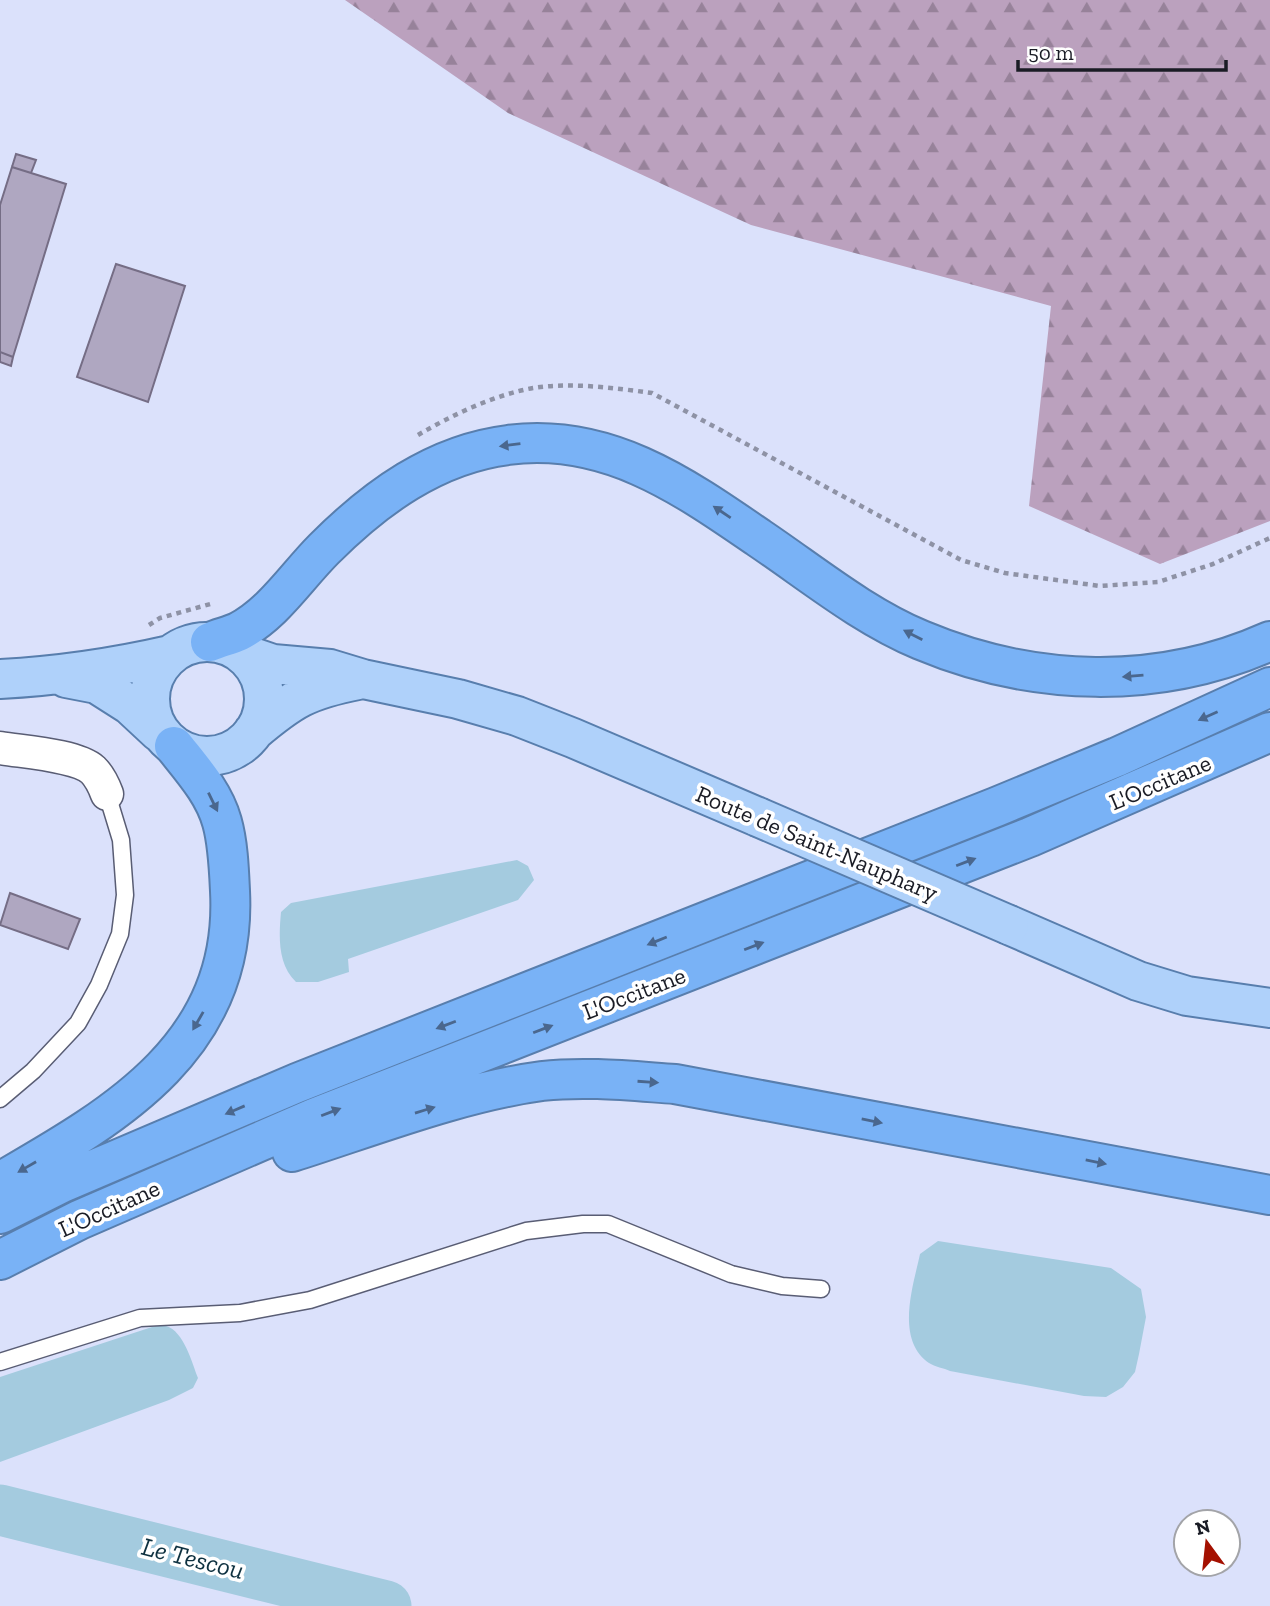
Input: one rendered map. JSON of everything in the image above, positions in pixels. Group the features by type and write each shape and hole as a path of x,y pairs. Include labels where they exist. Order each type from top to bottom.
{"highway":[{"path":"225,647 238,632 270,609 323,550 402,484 453,458 507,444 541,442 572,444 600,451 634,462 669,478 860,607 919,639 984,663 1048,676 1112,678 1179,670 1270,641"},
{"name":"L'Occitane","path":"0,1214 74,1178 297,1083 1008,802 1117,757 1270,687"},
{"name":"L'Occitane","path":"0,1259 79,1220 314,1118 1030,837 1270,732"},
{"path":"0,1182 113,1113 146,1085 189,1037 213,993 228,942 231,910 223,824 205,785 167,739"},
{"path":"79,1220 470,1096 545,1081 604,1079 675,1084 1270,1195"}],"main road":[{"path":"0,679 57,676 120,667 170,655 195,643 225,647 251,663 263,690 260,719 241,745 225,753 208,756 190,754 167,739 130,705 97,684 57,676"},
{"name":"Route de Saint-Nauphary","path":"225,647 273,664 330,669 363,679 458,699 517,716 1139,981 1187,996 1270,1008"},
{"path":"167,739 151,713 149,691 156,671 170,655"},
{"name":"Route de Saint-Nauphary","path":"253,732 285,705 303,695 327,686 363,679"}],"street":[{"path":"0,748 62,758 90,768 107,794"}],"lane":[{"path":"0,1099 33,1071 78,1023 99,985 120,934 125,895 121,840 107,794"},
{"path":"0,1362 140,1318 240,1313 310,1300 526,1231 583,1224 608,1224 731,1274 782,1286 821,1289"}],"path":[{"path":"411,439 488,402 534,388 625,389 652,393 961,560 1005,573 1100,586 1158,582 1213,564 1270,538"},
{"path":"139,631 160,618 224,601"}],"green space":[{"path":"345,0 1270,0 1270,521 1160,564 1029,506 1051,306 751,225 508,113"}],"water":[{"path":"517,860 528,866 534,880 518,900 348,959 349,972 318,982 296,982 285,967 280,940 281,912 291,903"},
{"path":"938,1241 1111,1268 1141,1289 1146,1317 1135,1372 1123,1387 1106,1397 1084,1396 950,1371 929,1363 912,1340 909,1312 920,1254"},
{"path":"155,1326 165,1326 178,1334 198,1378 193,1388 169,1400 0,1462 0,1377"}],"building":[{"path":"16,154 36,160 31,173 12,167"},
{"path":"12,167 66,184 13,357 0,352 0,205"},
{"path":"116,264 185,286 148,402 77,377"},
{"path":"0,352 13,357 11,366 0,362"},
{"path":"10,893 80,919 68,949 0,925"}],"waterway":[{"name":"Le Tescou","path":"0,1510 386,1606"}]}
